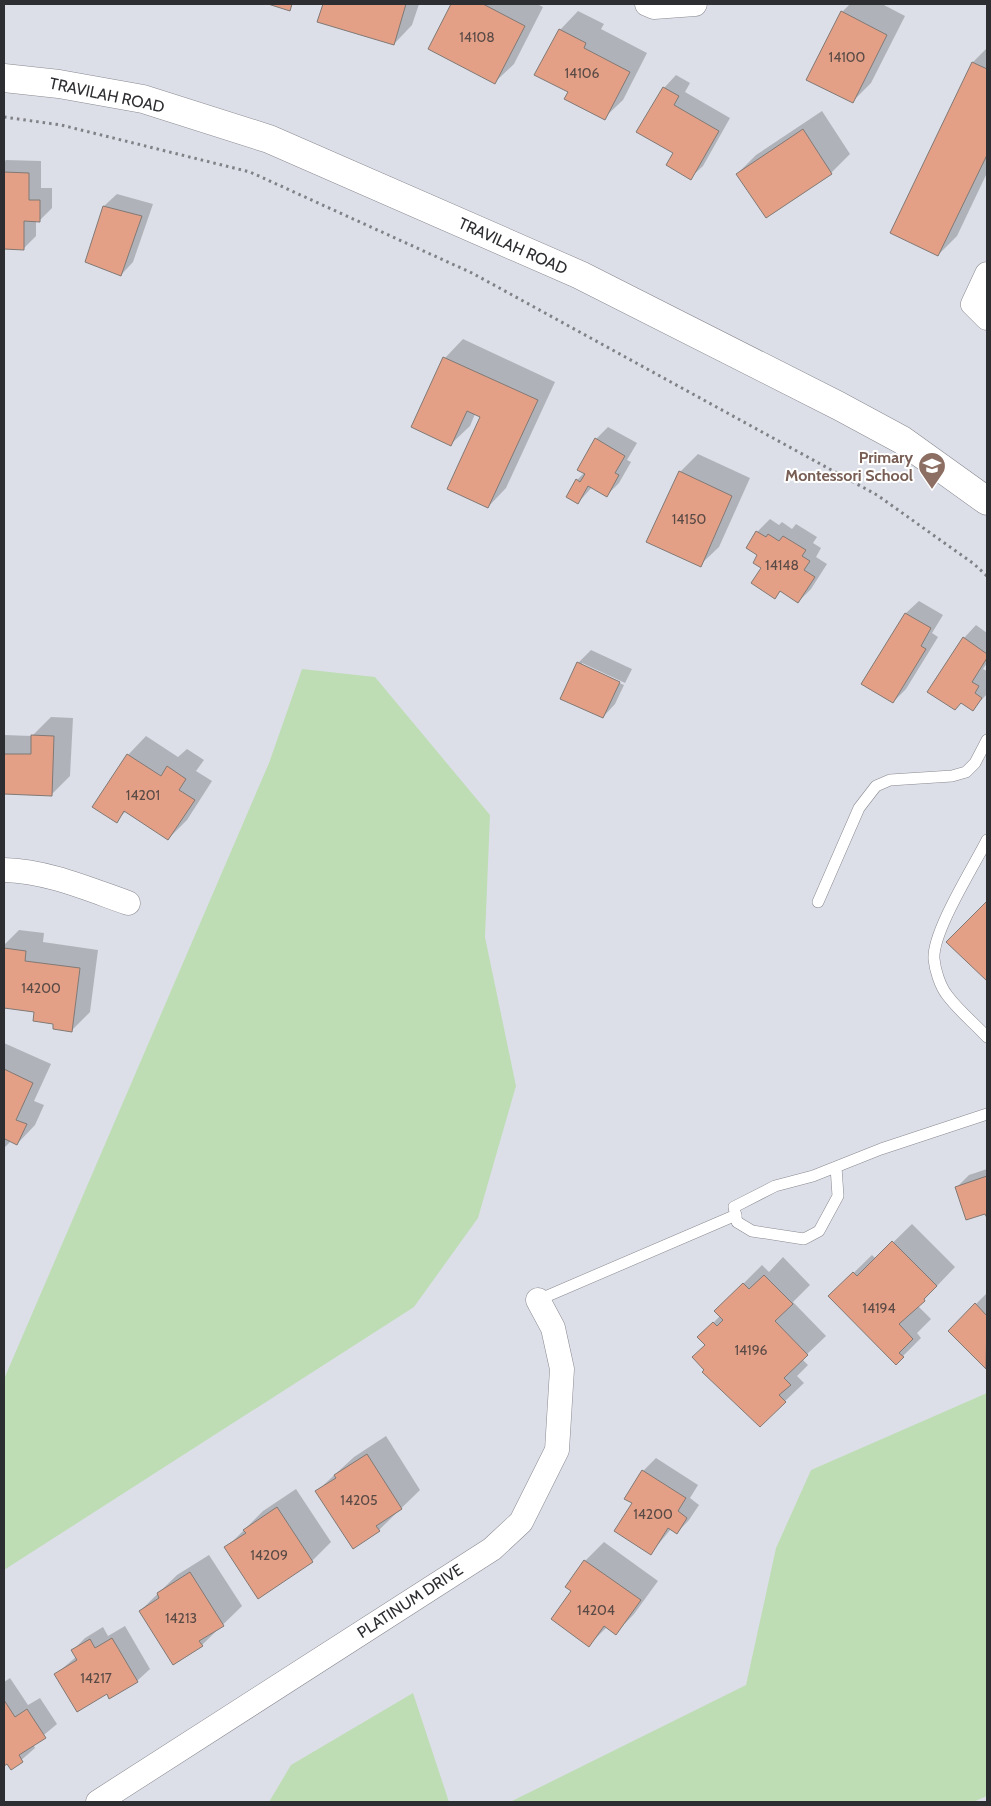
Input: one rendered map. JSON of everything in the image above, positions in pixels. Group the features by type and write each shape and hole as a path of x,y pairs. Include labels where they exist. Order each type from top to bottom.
{"main road":[{"name":"TRAVILAH ROAD","path":"4,78 59,84 143,100 269,139 580,275 839,406 902,440 987,501"}],"street":[{"path":"647,4 654,7 695,4"},
{"path":"987,274 973,304 987,318"},
{"path":"4,870 19,870 63,880 128,903"},
{"name":"PLATINUM DRIVE","path":"98,1802 492,1549 521,1522 557,1450 562,1369 553,1328 538,1300"}],"lane":[{"path":"818,902 859,808 876,786 890,780 952,776 966,772 976,763 987,740"},
{"path":"987,840 944,923 937,940 934,959 938,978 947,995 987,1037"},
{"path":"836,1167 838,1196 819,1231 804,1239 752,1231 737,1222 734,1207 775,1186 836,1167 881,1149 987,1114"},
{"path":"538,1300 736,1215"}],"path":[{"path":"4,118 61,125 250,172 472,273 877,495 974,564 987,576"}],"green space":[{"path":"302,669 375,677 490,815 485,937 516,1086 478,1218 414,1307 4,1570 4,1379 269,763"},
{"path":"987,1393 987,1796 973,1802 510,1802 746,1685 776,1548 811,1470"},
{"path":"413,1693 449,1802 269,1802 291,1765"}],"building":[{"path":"268,4 292,4 290,11"},
{"path":"323,4 406,4 394,45 317,22"},
{"path":"451,4 483,4 525,26 495,84 428,49"},
{"path":"841,11 887,35 853,103 806,80"},
{"path":"559,29 586,43 584,48 630,72 605,120 564,99 568,92 534,75"},
{"path":"972,62 987,69 987,155 938,256 890,233"},
{"path":"663,87 679,96 674,105 719,131 691,180 666,165 673,153 636,132"},
{"path":"803,129 832,174 766,218 736,174"},
{"path":"4,172 29,173 29,200 40,200 40,222 24,221 24,250 4,249"},
{"path":"103,206 142,216 121,276 85,262"},
{"path":"443,357 538,400 488,508 447,489 480,417 467,411 451,446 411,427"},
{"path":"595,438 625,456 615,473 619,475 607,497 588,486 578,504 566,497 576,479 580,482 585,474 577,470"},
{"path":"679,471 732,496 701,567 646,542"},
{"path":"756,531 766,537 768,534 779,541 783,536 806,550 802,556 810,561 804,570 815,577 798,603 780,591 775,599 751,583 761,568 753,563 757,555 746,548"},
{"path":"905,613 931,628 921,646 926,649 893,703 861,684"},
{"path":"963,637 987,654 987,658 972,682 979,686 975,693 982,698 973,711 961,703 955,710 927,692"},
{"path":"577,662 620,682 603,718 560,699"},
{"path":"31,735 54,736 52,796 4,794 4,754 31,754"},
{"path":"127,754 161,776 167,766 186,779 179,790 195,800 168,840 124,811 117,823 92,807"},
{"path":"987,901 987,981 946,942"},
{"path":"4,948 26,951 25,961 80,968 72,1032 53,1029 53,1024 33,1021 34,1012 4,1008"},
{"path":"4,1069 33,1083 16,1120 27,1124 17,1145 5,1139 4,1141"},
{"path":"987,1176 987,1218 985,1214 966,1220 955,1187"},
{"path":"892,1241 937,1286 924,1299 925,1301 899,1324 913,1339 899,1353 904,1357 896,1365 828,1296 853,1272 857,1276"},
{"path":"764,1275 793,1304 775,1321 808,1355 784,1378 791,1385 779,1395 786,1402 760,1427 702,1372 704,1370 692,1357 705,1345 697,1337 713,1322 717,1326 723,1320 714,1311 743,1283 749,1289"},
{"path":"975,1303 987,1316 986,1369 948,1331"},
{"path":"367,1454 402,1509 376,1526 380,1531 353,1549 315,1491 336,1478 334,1475"},
{"path":"642,1470 686,1498 678,1511 687,1518 677,1534 668,1528 651,1555 614,1531 632,1503 624,1499"},
{"path":"277,1507 313,1562 258,1599 224,1547 246,1533 243,1530"},
{"path":"584,1560 641,1600 616,1635 604,1626 589,1647 551,1619 571,1591 565,1587"},
{"path":"190,1572 224,1626 199,1641 203,1646 173,1665 139,1611 159,1598 157,1593"},
{"path":"112,1638 138,1682 109,1699 107,1694 77,1712 54,1674 77,1660 71,1650 90,1639 95,1648"},
{"path":"4,1700 15,1717 27,1709 46,1738 19,1755 23,1762 11,1770 7,1764 4,1766"}],"place":[{"name":"Primary Montessori School","path":"932,490"}]}
